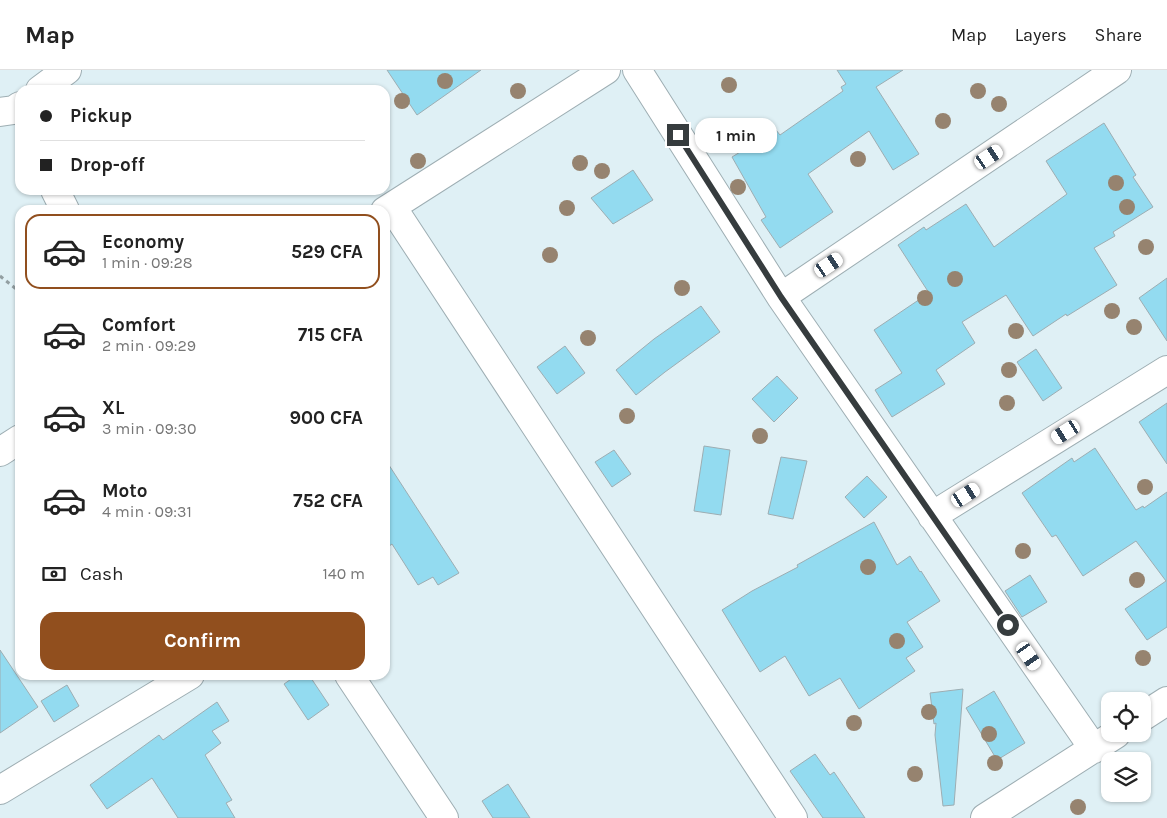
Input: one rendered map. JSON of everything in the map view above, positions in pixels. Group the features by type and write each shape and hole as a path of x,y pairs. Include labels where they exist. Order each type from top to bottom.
{"street":[{"path":"46,85 66,70"},
{"path":"390,208 606,70"},
{"path":"637,70 781,297 1094,749"},
{"path":"781,297 1116,70"},
{"path":"390,212 793,818"},
{"path":"932,516 1167,370"},
{"path":"0,452 15,442"},
{"path":"0,790 182,680"},
{"path":"351,680 444,818"},
{"path":"1151,711 1167,701"},
{"path":"985,818 1104,742"}],"path":[{"path":"0,276 15,288"}],"building":[{"path":"387,70 481,70 417,115"},
{"path":"837,70 903,70 876,87 919,154 893,170 869,131 808,174 833,212 780,248 761,220 766,217 732,157 776,130 780,135 843,91 841,87 846,84"},
{"path":"1104,123 1136,175 1133,177 1153,207 1113,232 1115,236 1094,248 1117,285 1067,316 1066,314 1033,336 1006,295 962,322 975,343 936,370 945,384 892,417 875,390 902,373 874,330 929,293 898,245 924,227 926,230 966,204 994,247 1067,194 1046,161"},
{"path":"633,170 653,200 613,224 591,198"},
{"path":"1167,278 1167,341 1139,298"},
{"path":"701,306 720,332 636,395 616,370 654,339"},
{"path":"565,346 585,373 557,394 537,367"},
{"path":"1036,349 1062,388 1043,401 1017,362"},
{"path":"777,376 798,398 774,422 752,399"},
{"path":"1167,403 1167,464 1139,422"},
{"path":"704,446 730,450 721,515 694,511"},
{"path":"1095,448 1136,510 1143,506 1144,508 1167,492 1167,627 1147,640 1125,609 1166,581 1136,541 1083,576 1056,535 1052,537 1022,493 1072,458 1074,462"},
{"path":"614,450 631,474 612,487 595,462"},
{"path":"781,457 807,461 793,519 768,514"},
{"path":"390,467 459,573 438,585 433,577 418,585 392,544 390,545"},
{"path":"867,476 887,497 864,518 845,497"},
{"path":"874,522 897,565 910,556 940,601 907,622 923,647 906,658 915,671 859,709 840,678 809,696 785,656 760,672 722,610"},
{"path":"1030,575 1047,602 1022,617 1005,591"},
{"path":"0,650 15,672 15,680 20,680 38,707 0,733"},
{"path":"290,680 312,680 329,705 308,720 284,684"},
{"path":"67,685 79,706 54,722 41,701"},
{"path":"963,689 954,805 943,806 935,735 936,723 934,724 930,693"},
{"path":"994,691 1025,743 997,760 966,708"},
{"path":"217,702 229,721 212,731 221,743 205,755 232,800 226,803 235,818 178,818 152,778 107,809 90,785 159,735 163,740"},
{"path":"815,754 830,775 834,772 865,818 823,818 790,771"},
{"path":"508,784 530,818 493,818 482,801"}],"route":[{"path":"678,135 781,297 1008,625"}]}
